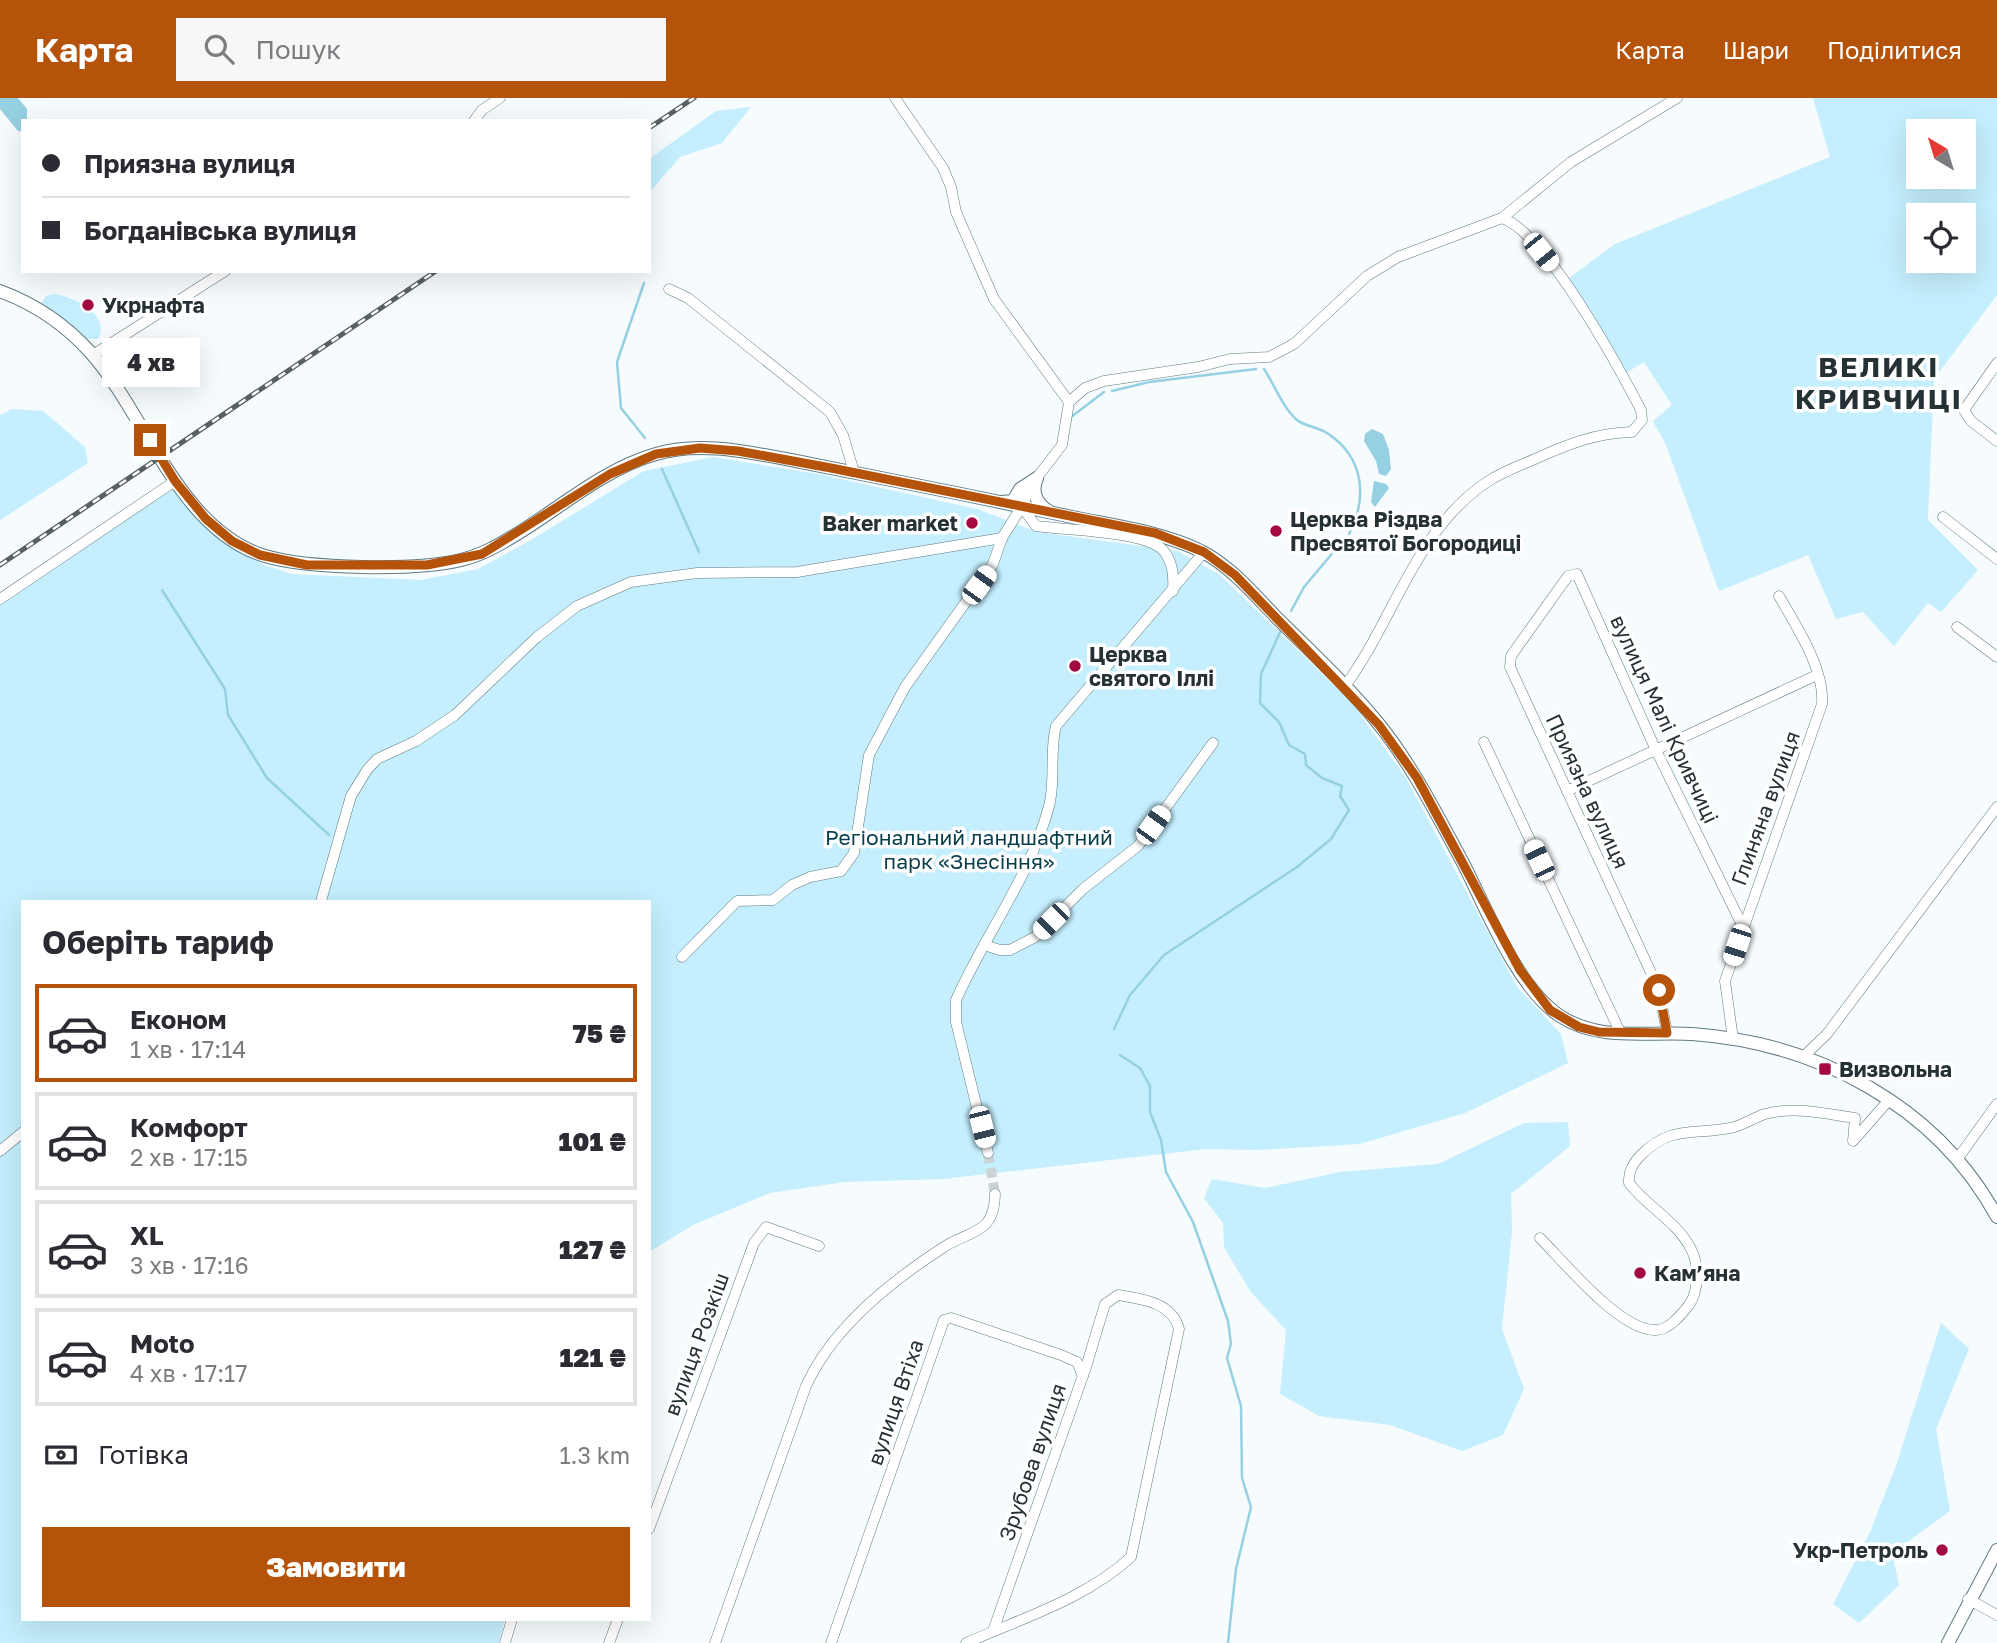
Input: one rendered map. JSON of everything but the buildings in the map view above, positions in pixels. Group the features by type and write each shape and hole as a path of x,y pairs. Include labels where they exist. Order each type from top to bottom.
{"main road":[{"path":"0,291 52,317 93,355 117,387 175,481 206,519 232,541 260,555 307,565 427,565 482,554 610,474 656,454 700,448 738,451 854,472 1155,533 1204,552 1235,575 1345,686 1379,725 1417,778 1520,970 1550,1010 1579,1027 1621,1034 1667,1033 1732,1039 1805,1055 1855,1078 1889,1100 1958,1158 1997,1217"},
{"path":"1001,502 1013,501 1020,489 1037,478"},
{"path":"1037,478 1034,485 1037,499 1050,512"},
{"path":"1948,1643 1968,1599 1997,1549"}],"street":[{"path":"475,119 482,110 500,98"},
{"path":"895,98 943,168 951,187 956,212 994,299 1069,402"},
{"path":"681,957 737,901 773,900 792,885 810,877 841,871 854,853 863,790 875,744 905,687 993,564 1002,538 1037,478 1062,445 1069,402 1085,388 1104,381 1198,367 1230,359 1269,357 1294,344 1367,276 1398,257 1502,218 1571,162 1677,98"},
{"path":"1345,686 1362,663 1408,574 1440,528 1468,497 1499,475 1586,437 1632,432 1642,420 1641,410 1605,344 1562,281 1516,225 1502,218"},
{"path":"93,355 222,273"},
{"path":"669,289 688,298 830,412 843,435 854,472"},
{"path":"1997,363 1964,410 1971,421 1997,442"},
{"path":"0,599 175,481"},
{"path":"1021,506 1036,526 1135,538 1157,545 1163,550 1174,572 1173,591"},
{"path":"1943,517 1997,559"},
{"path":"321,900 351,796 372,763 454,715 536,638 577,606 631,582 697,573 797,572 1002,538"},
{"path":"988,1153 955,1009 984,945 1038,840 1050,803 1052,741 1056,726 1204,552"},
{"name":"вулиця Малі Кривчиці","path":"1568,576 1577,574 1655,748 1743,927"},
{"name":"Приязна вулиця","path":"1568,576 1511,656 1510,667 1659,990 1667,1033"},
{"name":"Глиняна вулиця","path":"1732,1039 1725,981 1822,704 1823,694 1817,675 1779,596"},
{"path":"1957,627 1997,657"},
{"path":"1567,791 1817,675"},
{"path":"1484,742 1621,1034"},
{"path":"984,945 1010,950 1035,937 1083,890 1138,846 1213,743"},
{"path":"1805,1055 1827,1034 1997,807"},
{"path":"1540,1238 1600,1299 1632,1323 1653,1331 1665,1328 1691,1302 1698,1279 1693,1251 1679,1230 1629,1183 1631,1166 1639,1156 1652,1144 1677,1132 1732,1128 1766,1114 1801,1110 1855,1118 1853,1141 1889,1100"},
{"path":"1958,1158 1997,1104"},
{"path":"0,1151 21,1134"},
{"path":"715,1643 806,1386 821,1358 849,1325 900,1279 945,1246 985,1224 994,1209 995,1194"},
{"name":"вулиця Розкіш","path":"651,1524 754,1242 766,1227 819,1246"},
{"name":"Зрубова вулиця","path":"1118,1296 1162,1306 1177,1319 1179,1329 1131,1557 1102,1580 1048,1608 993,1631 1083,1376 1105,1304 1118,1296"},
{"name":"вулиця Втіха","path":"831,1643 944,1320 951,1318 1073,1360 1081,1367 1083,1376"},
{"path":"1968,1599 1997,1615"},
{"path":"505,1643 511,1621"},
{"path":"609,1643 617,1621"},
{"path":"966,1643 993,1631"}],"green space":[{"path":"1813,98 1997,98 1997,295 1934,379 1928,520 1978,570 1941,612 1928,603 1894,646 1863,612 1836,619 1808,555 1719,591 1666,445 1653,421 1672,405 1644,362 1626,373 1565,281 1615,244 1830,157"},
{"path":"751,107 722,143 680,157 651,191 651,158 716,111"},
{"path":"54,294 80,303 95,315 101,330 98,339 88,339 40,305 46,296"},
{"path":"12,409 43,411 85,447 88,463 0,520 0,415"},
{"name":"Регіональний ландшафтний парк «Знесіння»","path":"713,457 818,474 977,509 1038,532 1178,551 1220,575 1351,702 1406,778 1517,987 1561,1034 1568,1063 1465,1113 1360,1144 1257,1150 1206,1149 943,1179 845,1182 770,1193 693,1225 651,1251 651,900 21,900 21,1621 504,1621 499,1643 0,1643 0,603 165,490 174,490 213,532 264,565 292,574 421,580 478,569 644,471"},
{"path":"1568,1122 1570,1146 1511,1194 1512,1232 1502,1329 1524,1389 1503,1435 1462,1451 1390,1425 1319,1416 1280,1394 1286,1330 1250,1291 1224,1247 1223,1223 1204,1198 1212,1179 1265,1188 1340,1172 1438,1164 1524,1123"},
{"path":"1941,1323 1969,1349 1936,1429 1950,1511 1892,1553 1899,1585 1859,1623 1833,1604 1870,1532 1896,1466"}],"shaded area":[{"path":"0,98 18,98 27,109 27,119 21,119 21,132 18,131 0,109"},
{"path":"1372,429 1383,434 1389,450 1391,469 1386,476 1379,474 1376,461 1364,441 1365,434"},
{"path":"1374,481 1386,484 1389,488 1375,507 1371,502"}],"waterway":[{"path":"644,283 617,362 621,408 645,438"},
{"path":"1112,391 1149,382 1256,369"},
{"path":"1264,369 1292,415 1300,422 1327,433 1349,454 1359,479 1360,492 1359,506 1349,534"},
{"path":"1071,417 1104,392"},
{"path":"662,469 699,552"},
{"path":"1291,611 1304,587 1341,543"},
{"path":"162,590 225,689 228,715 267,778 329,835"},
{"path":"1114,1029 1130,995 1164,955 1297,867 1331,839 1349,810 1340,796 1342,786 1322,778 1306,765 1305,754 1289,745 1279,722 1260,703 1261,674 1281,630"},
{"path":"1120,1055 1140,1068 1150,1086 1150,1112 1161,1140 1166,1172 1193,1222 1228,1321 1231,1344 1227,1358 1241,1406 1242,1478 1251,1507 1236,1569 1228,1643"}],"tunnel":[{"path":"988,1153 995,1194"}],"railway":[{"path":"651,127 694,98"},
{"path":"0,565 433,273"}],"place":[{"name":"Укрнафта","path":"88,305"},
{"name":"Baker market","path":"972,523"},
{"name":"Церква Різдва Пресвятої Богородиці","path":"1276,531"},
{"name":"Церква святого Іллі","path":"1075,666"},
{"name":"Визвольна","path":"1825,1069"},
{"name":"Кам’яна","path":"1640,1273"},
{"name":"Укр-Петроль","path":"1942,1550"}],"district":[{"name":"ВЕЛИКІ КРИВЧИЦІ","path":"1879,382"}],"route":[{"path":"150,440 175,481 206,519 232,541 260,555 307,565 427,565 455,562 482,554 610,474 656,454 700,448 738,451 854,472 1155,533 1204,552 1235,575 1345,686 1379,725 1417,778 1520,970 1550,1010 1579,1027 1599,1032 1667,1033 1659,990"}]}
